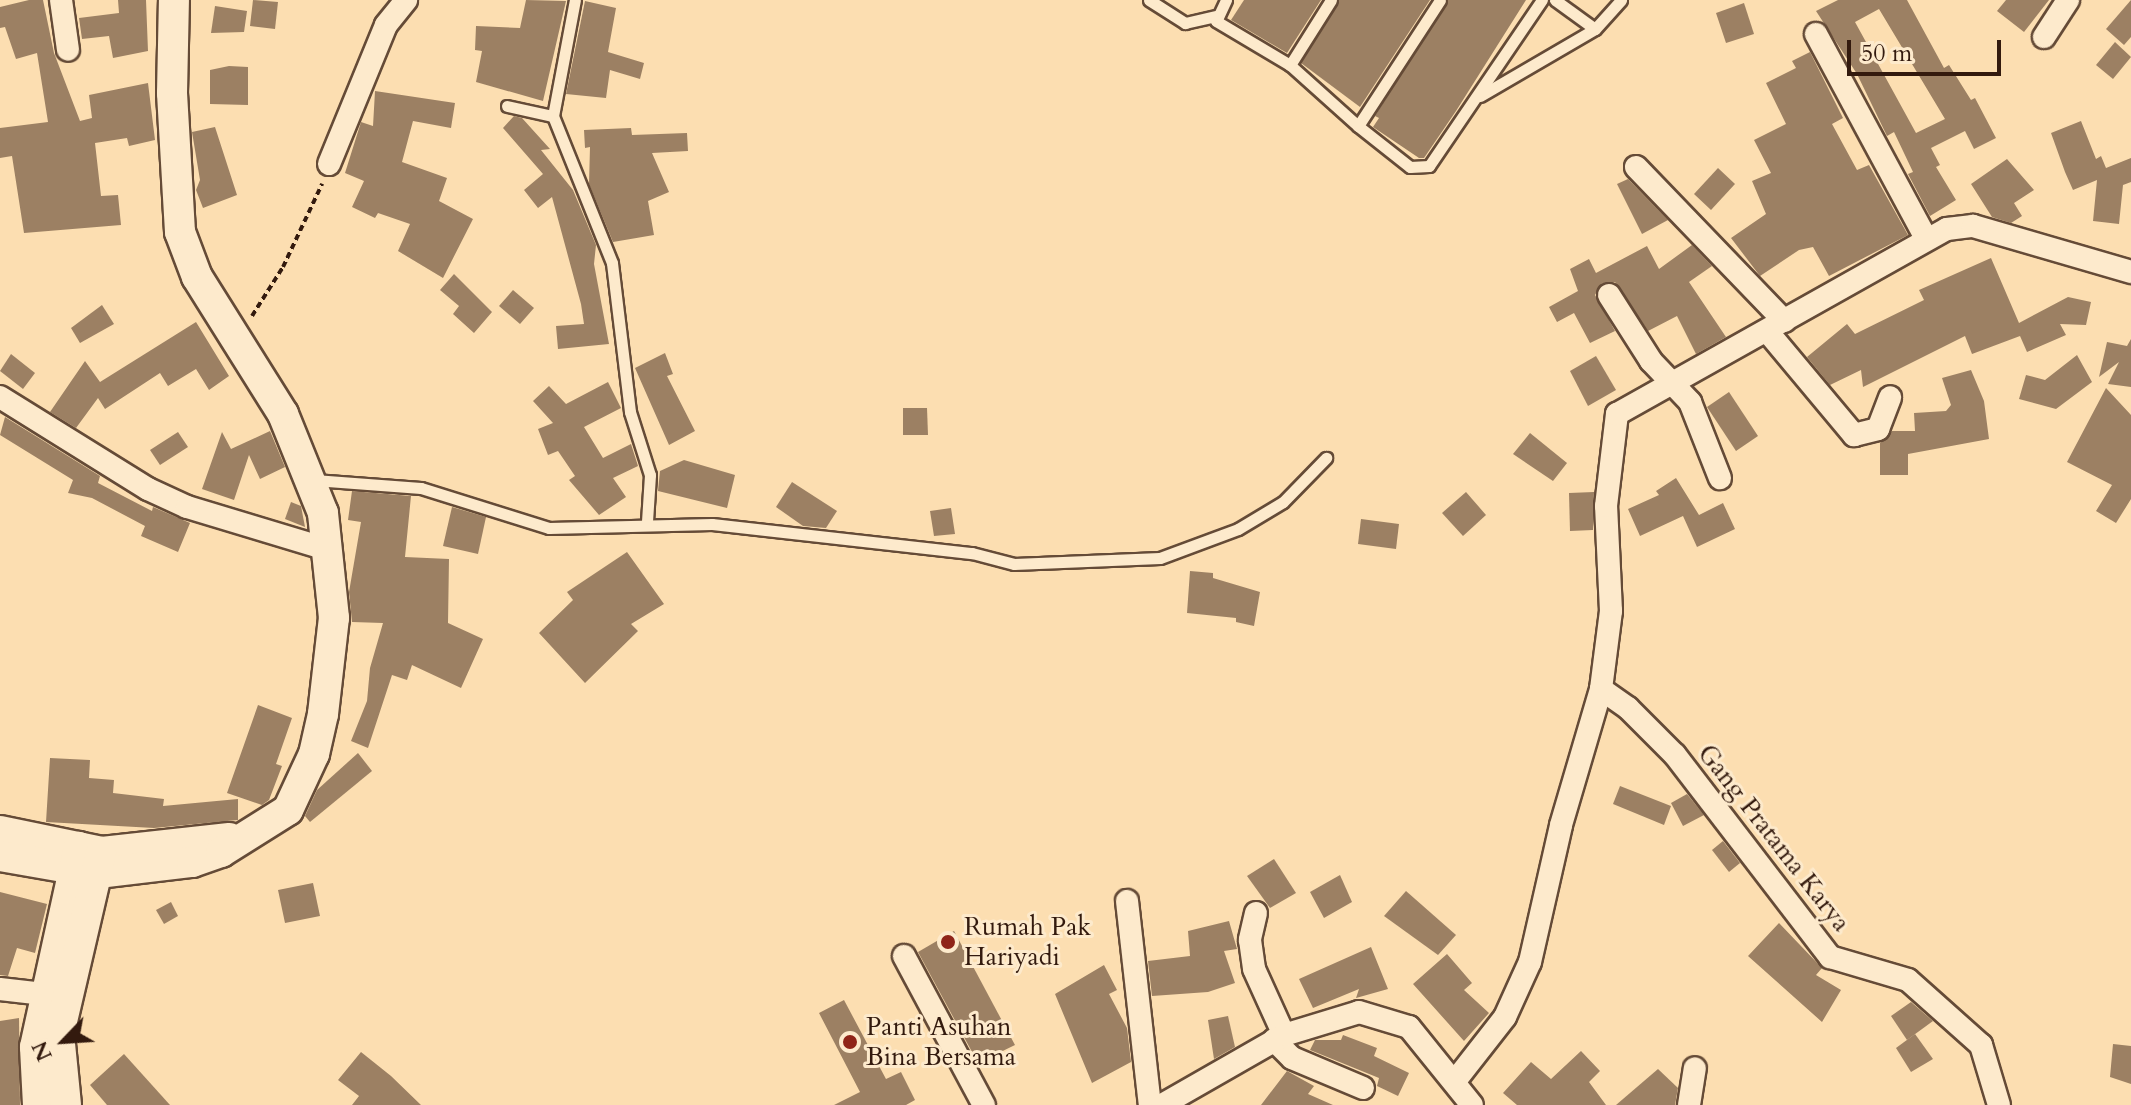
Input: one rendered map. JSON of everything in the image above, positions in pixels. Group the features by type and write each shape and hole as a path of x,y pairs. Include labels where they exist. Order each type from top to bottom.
{"main road":[{"path":"0,856 80,862 217,836 239,840 288,810 314,754 334,618 314,480 234,330 191,282 178,209 174,0"},
{"path":"0,831 80,862"},
{"path":"38,1105 35,1047 44,994 80,862"},
{"path":"66,1105 59,1034 80,862"}],"street":[{"path":"61,0 68,50"},
{"path":"2044,37 2068,0"},
{"path":"329,164 401,5"},
{"path":"1816,34 1926,238"},
{"path":"1636,167 1776,326 1854,435 1878,429 1890,397"},
{"path":"1455,1081 1505,1017 1521,985 1601,689 1611,611 1605,520 1614,420 1628,403 1776,326 1926,238 1973,226 2131,272"},
{"path":"1609,295 1651,361 1694,410 1720,478"},
{"path":"0,397 161,495 326,549"},
{"name":"Gang Pratama Karya","path":"1601,689 1628,708 1675,755 1830,957 1852,967 1908,980 1981,1045 1999,1105"},
{"path":"1127,901 1150,1105"},
{"path":"1256,913 1250,940 1254,969 1279,1038 1292,1058 1363,1088"},
{"path":"904,956 984,1105"},
{"path":"0,989 44,994"},
{"path":"1162,1105 1196,1098 1279,1038 1322,1020 1375,1013 1399,1020 1418,1034 1472,1105"},
{"path":"1689,1105 1695,1068"}],"lane":[{"path":"575,0 553,116 612,263 629,368 630,412 650,475 647,522"},
{"path":"1149,0 1185,23 1215,16 1226,0"},
{"path":"1290,65 1331,0"},
{"path":"1358,126 1440,0"},
{"path":"1215,16 1290,65 1358,126 1410,167 1423,169 1476,99 1542,0"},
{"path":"1555,0 1595,29"},
{"path":"1476,99 1595,29 1621,0"},
{"path":"507,106 553,116"},
{"path":"314,480 421,488 549,528 647,522 712,524 972,553 1014,564 1160,558 1238,529 1283,502 1326,458"}],"path":[{"path":"234,330 259,311 307,220 329,164"}],"building":[{"path":"43,0 54,53 80,121 92,118 89,95 148,83 155,140 129,146 127,138 95,143 101,196 118,195 121,225 24,233 12,156 0,158 0,128 48,122 37,53 16,59 5,27 0,28 0,7"},
{"path":"118,0 146,0 148,51 113,58 109,36 82,39 79,18 119,13"},
{"path":"253,0 278,2 275,29 250,26"},
{"path":"526,0 566,1 543,101 476,82 482,51 475,50 476,26 520,28"},
{"path":"1244,0 1321,0 1287,53 1231,20"},
{"path":"1339,0 1430,0 1360,107 1301,63"},
{"path":"1448,0 1526,0 1456,111 1424,158 1419,158 1373,127 1379,118 1375,116"},
{"path":"1838,0 1907,0 1944,68 1949,65 1971,100 1975,98 1996,138 1974,149 1965,131 1931,148 1940,165 1936,167 1956,200 1930,216 1908,174 1913,172 1894,132 1887,136 1857,74 1816,11","holes":["1879,9 1945,119 1916,133 1855,22"]},
{"path":"2006,0 2049,0 2024,32 1997,11"},
{"path":"2131,0 2131,37 2124,45 2106,29"},
{"path":"585,1 616,8 608,52 644,63 640,79 610,70 606,98 566,94"},
{"path":"1744,3 1754,34 1726,43 1716,13"},
{"path":"215,6 247,11 244,32 211,33"},
{"path":"2115,42 2131,57 2113,79 2096,65"},
{"path":"1810,52 1843,118 1832,124 1857,170 1869,165 1908,235 1829,276 1813,247 1799,250 1760,276 1731,238 1766,214 1752,181 1771,173 1754,140 1786,124 1766,83 1796,68 1792,61"},
{"path":"229,66 248,67 248,105 210,104 210,70"},
{"path":"375,91 455,103 451,128 413,121 402,162 447,178 439,201 473,219 443,278 398,251 410,224 378,213 375,218 352,207 364,181 345,173 361,122 373,126"},
{"path":"514,116 522,118 550,149 541,150 573,190 596,245 594,264 609,344 558,349 556,326 584,324 581,304 552,197 538,208 524,190 543,174 503,128"},
{"path":"2081,121 2096,159 2101,156 2106,168 2131,158 2131,182 2123,185 2119,224 2093,221 2097,180 2073,190 2065,172 2051,133"},
{"path":"215,127 237,195 203,208 196,190 200,180 192,132"},
{"path":"631,128 632,135 687,133 688,151 652,153 669,192 648,201 654,235 613,242 589,184 590,147 585,148 584,130"},
{"path":"2007,159 2034,190 2014,203 2022,216 2011,223 1992,217 1971,184"},
{"path":"1718,168 1735,184 1711,210 1694,194"},
{"path":"1628,179 1668,220 1642,234 1617,184"},
{"path":"1692,245 1712,266 1689,282 1726,337 1696,354 1677,316 1648,331 1615,282 1602,283 1595,295 1615,331 1590,343 1574,313 1557,322 1549,307 1578,291 1570,269 1589,259 1596,273 1647,246 1659,269"},
{"path":"1991,258 2019,323 2068,297 2091,302 2086,325 2060,324 2066,335 2027,352 2020,336 1972,354 1965,336 1863,387 1861,370 1830,385 1807,357 1847,324 1855,334 1924,300 1919,290"},
{"path":"454,274 492,312 474,333 453,314 459,306 440,290"},
{"path":"513,290 534,308 520,324 499,306"},
{"path":"102,305 114,324 80,343 71,328"},
{"path":"196,322 229,376 209,390 196,369 168,386 160,373 105,409 98,398 76,428 50,412 85,361 100,382"},
{"path":"2131,339 2131,387 2108,384 2119,362 2099,377 2107,342 2127,346"},
{"path":"665,353 673,374 667,376 695,431 669,445 635,368"},
{"path":"11,354 35,373 23,389 0,371"},
{"path":"2077,355 2092,382 2056,409 2019,399 2026,375 2045,380"},
{"path":"1596,356 1616,390 1588,406 1570,371"},
{"path":"1971,370 1984,401 1989,439 1908,454 1908,475 1880,475 1880,443 1892,431 1915,431 1914,413 1946,411 1951,405 1942,378"},
{"path":"608,382 621,408 584,427 603,458 631,444 638,466 613,478 626,497 599,515 569,480 575,476 558,451 548,455 538,429 553,423 533,401 549,386 566,404"},
{"path":"2106,388 2131,415 2131,499 2116,523 2096,511 2112,485 2067,462"},
{"path":"1729,392 1758,436 1736,451 1707,407"},
{"path":"903,408 927,408 928,435 903,435"},
{"path":"5,417 100,476 98,483 152,511 153,507 190,523 178,552 141,536 145,526 92,498 68,493 73,480 0,435"},
{"path":"270,431 285,467 260,479 249,455 234,500 202,489 222,432 231,449"},
{"path":"178,432 188,447 160,465 150,450"},
{"path":"1530,433 1567,463 1553,481 1513,454"},
{"path":"684,460 735,475 727,508 658,491 660,471"},
{"path":"1676,478 1699,515 1723,503 1735,529 1697,547 1683,516 1640,536 1628,509 1659,495 1656,491"},
{"path":"792,482 837,511 826,528 803,526 776,507"},
{"path":"352,491 411,496 405,557 449,559 448,623 483,639 461,688 412,665 407,680 392,675 368,748 351,741 367,701 370,668 383,623 352,622 349,592 361,522 348,520"},
{"path":"1466,492 1486,515 1463,536 1442,513"},
{"path":"1594,492 1593,530 1570,531 1569,493"},
{"path":"291,502 301,506 305,527 285,519"},
{"path":"452,507 486,517 478,554 443,546"},
{"path":"951,508 955,534 934,536 930,511"},
{"path":"1361,519 1399,524 1396,549 1358,544"},
{"path":"627,552 664,604 631,624 638,631 585,683 539,633 573,600 567,592"},
{"path":"1190,571 1213,573 1213,578 1260,592 1254,626 1236,622 1236,618 1187,613"},
{"path":"258,705 292,718 276,764 282,766 269,800 262,805 227,793"},
{"path":"358,753 372,771 310,822 305,816 317,790"},
{"path":"50,758 90,760 89,778 114,780 113,793 164,799 163,806 238,799 238,820 154,828 46,822"},
{"path":"1620,786 1671,806 1664,825 1613,804"},
{"path":"1687,794 1704,815 1683,826 1671,803"},
{"path":"1723,841 1740,863 1729,872 1712,850"},
{"path":"1274,859 1296,893 1270,908 1247,876"},
{"path":"1340,875 1352,902 1324,918 1310,892"},
{"path":"313,883 320,916 285,923 278,890"},
{"path":"1406,891 1456,935 1438,955 1384,916"},
{"path":"0,892 47,904 35,953 17,948 8,976 0,975"},
{"path":"171,902 178,916 164,924 156,910"},
{"path":"1229,921 1237,949 1224,951 1235,983 1208,992 1152,996 1148,961 1190,956 1188,931"},
{"path":"1779,923 1822,968 1816,975 1841,990 1822,1022 1748,956"},
{"path":"954,931 1015,1045 978,1063 918,952"},
{"path":"1371,947 1388,989 1356,998 1359,989 1313,1008 1299,979"},
{"path":"1447,954 1472,983 1464,990 1489,1013 1464,1041 1413,984"},
{"path":"1104,965 1117,990 1109,994 1127,1028 1131,1062 1092,1083 1055,994"},
{"path":"844,1000 886,1079 901,1072 915,1100 906,1105 834,1105 860,1092 819,1013"},
{"path":"1911,1002 1933,1021 1907,1040 1891,1016"},
{"path":"1228,1016 1235,1047 1214,1059 1208,1020"},
{"path":"19,1018 20,1105 0,1105 0,1021"},
{"path":"1915,1034 1933,1059 1911,1072 1896,1048"},
{"path":"1343,1035 1377,1048 1374,1056 1409,1073 1398,1096 1377,1086 1379,1078 1310,1050 1315,1040 1341,1040"},
{"path":"2113,1044 2131,1046 2131,1084 2110,1077"},
{"path":"1581,1051 1600,1071 1589,1082 1606,1105 1517,1105 1503,1093 1531,1062 1551,1079"},
{"path":"361,1052 421,1105 352,1105 359,1096 338,1080"},
{"path":"124,1054 170,1105 107,1105 90,1085"},
{"path":"1658,1069 1678,1088 1675,1105 1616,1105"},
{"path":"1287,1071 1314,1086 1308,1094 1333,1105 1261,1105"}],"place":[{"name":"Rumah Pak Hariyadi","path":"948,942"},
{"name":"Panti Asuhan Bina Bersama","path":"850,1042"}]}
